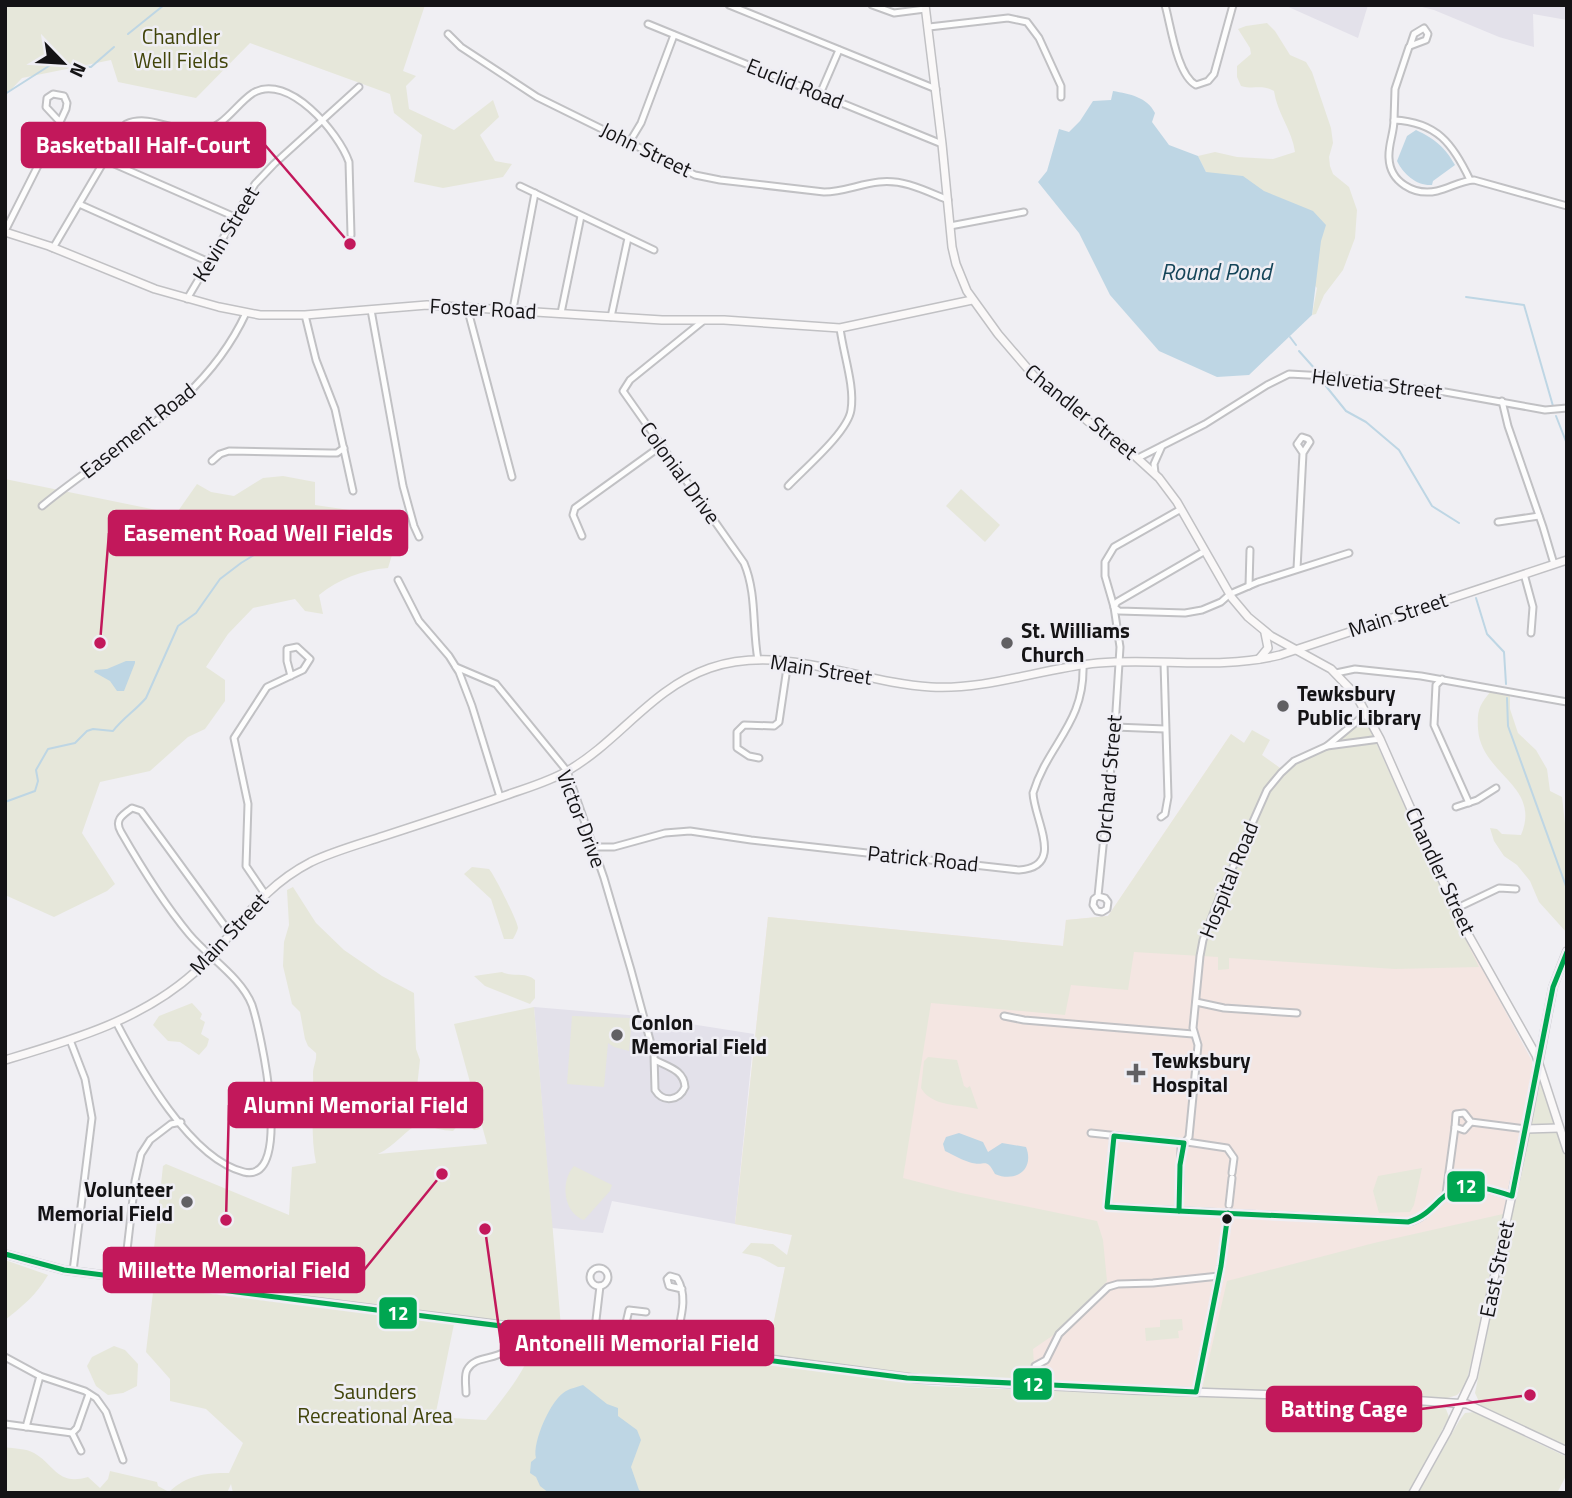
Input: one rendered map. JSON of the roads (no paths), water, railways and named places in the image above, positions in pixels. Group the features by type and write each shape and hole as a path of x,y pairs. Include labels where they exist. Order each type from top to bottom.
{"street":[{"path":"729,5 936,89"},
{"path":"872,5 894,13 925,7"},
{"path":"1165,5 1182,68 1189,80 1196,85 1208,81 1214,74 1233,5"},
{"name":"Chandler Street","path":"925,7 954,259 972,300 1039,382 1155,473 1181,509 1230,594 1245,614 1265,632 1336,673 1351,688 1380,739 1455,909 1531,1045 1567,1150"},
{"path":"929,27 1004,18 1027,22 1040,38 1061,86 1061,97"},
{"name":"Euclid Road","path":"648,24 942,144"},
{"name":"John Street","path":"448,34 461,47 537,97 695,175 824,192 838,192 877,182 894,181 948,200"},
{"path":"629,143 641,123 674,35"},
{"path":"1409,47 1395,89 1389,160 1393,174 1399,182 1409,188 1429,192 1470,180 1567,206"},
{"path":"820,94 839,50"},
{"name":"Kevin Street","path":"187,299 235,216 264,173 359,87"},
{"path":"52,248 123,128 131,122 145,121 198,131 206,130 220,123 245,100 262,90 275,89 308,106 341,145 349,162 351,234"},
{"path":"5,231 60,122 67,107 67,100 60,94 53,94 47,98 46,107 60,122"},
{"path":"1394,120 1416,123 1440,135 1457,153 1470,180"},
{"path":"105,160 235,216"},
{"path":"520,186 653,250"},
{"path":"513,309 535,194"},
{"path":"79,204 209,262"},
{"path":"950,226 1024,212"},
{"path":"561,313 581,216"},
{"name":"Foster Road","path":"5,231 155,289 246,313 275,316 427,305 611,317 775,322 840,328 972,300"},
{"path":"611,317 628,238"},
{"path":"467,307 512,477"},
{"path":"371,310 403,486 419,537"},
{"name":"Easement Road","path":"42,506 189,394 227,348 246,313"},
{"path":"305,315 309,338 335,409 353,491"},
{"name":"Colonial Drive","path":"703,321 623,388 623,395 744,563 753,590 758,660"},
{"path":"788,486 841,432 849,418 851,395 840,328"},
{"name":"Helvetia Street","path":"1138,458 1218,416 1267,384 1289,374 1336,377 1502,401 1545,410 1567,408"},
{"path":"1502,401 1554,564"},
{"path":"582,536 573,515 575,508 661,446"},
{"path":"1155,473 1154,464 1162,446"},
{"path":"212,461 229,451 337,453 344,448"},
{"path":"1297,569 1303,453"},
{"name":"Orchard Street","path":"1098,896 1120,648 1114,607 1104,570 1107,557 1114,547 1181,509"},
{"path":"1498,522 1539,516"},
{"path":"1249,586 1250,550"},
{"path":"1205,551 1117,602 1114,607 1119,611 1195,612 1211,607 1230,594 1249,586 1349,553"},
{"name":"Main Street","path":"5,1060 70,1040 116,1022 169,992 197,970 265,894 293,873 322,858 567,771 591,755 674,684 719,665 758,660 788,662 901,684 947,688 976,686 1083,665 1256,661 1567,560"},
{"path":"1524,574 1533,607 1531,633"},
{"path":"398,580 419,621 456,667 469,698 500,797"},
{"path":"1256,661 1268,648 1265,632"},
{"path":"1320,641 1317,652 1321,663"},
{"path":"265,894 246,866 248,804 234,738 267,687 303,670 310,659 297,647 288,649 290,676"},
{"path":"759,758 749,756 737,748 737,732 744,725 774,726 779,722 788,662"},
{"path":"1161,817 1165,814 1168,797 1164,663"},
{"name":"Patrick Road","path":"594,847 614,847 665,833 690,831 1019,870 1034,868 1042,860 1046,847 1033,793 1076,714 1083,686 1083,665"},
{"name":"Victor Drive","path":"456,667 496,684 567,771 594,847 643,1014 655,1060 654,1090 665,1098 678,1098 685,1087 684,1080 674,1068 655,1060"},
{"path":"1336,673 1355,669 1442,679 1567,702"},
{"path":"1442,679 1436,685 1434,725 1469,803"},
{"name":"Hospital Road","path":"1179,1211 1180,1165 1198,1045 1193,1034 1200,956 1208,925 1267,790 1294,761 1327,746 1367,713"},
{"path":"1115,727 1165,729"},
{"name":"Hospital Road","path":"1327,746 1380,739"},
{"path":"1456,807 1496,788"},
{"path":"116,1022 150,1082 203,1149 244,1172 255,1173 261,1170 266,1163 271,1139 268,1074 253,1008 240,985 209,957 184,929 127,844 118,827 120,817 132,808 141,811 230,933"},
{"path":"1455,909 1499,888 1516,888"},
{"name":"East Street","path":"1413,1493 1462,1404 1475,1370 1527,1129 1553,987 1567,951"},
{"path":"1196,1002 1224,1008 1297,1013"},
{"path":"1004,1016 1193,1034"},
{"path":"70,1040 85,1079 92,1118 73,1270"},
{"path":"1446,1194 1456,1114 1467,1114 1471,1122"},
{"path":"124,1276 135,1181 141,1154 150,1140 171,1124 181,1122"},
{"path":"1471,1122 1527,1129 1559,1128"},
{"path":"1455,1127 1464,1130 1471,1122"},
{"path":"1091,1133 1227,1148 1234,1158 1229,1205"},
{"path":"1114,1136 1107,1207 1409,1222 1422,1217 1446,1194 1466,1186 1512,1196"},
{"path":"1196,1392 1219,1276 1228,1213"},
{"path":"5,1254 73,1270 921,1380 1462,1404 1493,1415 1567,1451"},
{"path":"1041,1385 1037,1380 1035,1366 1046,1360 1059,1334 1108,1287 1219,1276"},
{"path":"594,1337 600,1286"},
{"path":"675,1347 684,1305 682,1289"},
{"path":"622,1340 629,1310 646,1312"},
{"path":"466,1392 466,1372 470,1366 511,1349 523,1328"},
{"path":"5,1357 40,1376 89,1394 101,1403 123,1460"},
{"path":"26,1427 40,1376"},
{"path":"72,1433 77,1428 89,1394"},
{"path":"5,1424 72,1433"},
{"path":"72,1433 79,1449"}],"water":[{"name":"Round Pond","path":"1113,91 1132,95 1147,103 1155,113 1152,122 1169,145 1198,156 1206,172 1243,176 1264,191 1313,211 1326,225 1321,241 1312,315 1249,375 1217,377 1159,351 1110,295 1079,233 1038,182 1047,171 1059,129 1069,132 1093,101 1111,100"},
{"path":"1416,130 1439,144 1455,165 1433,181 1432,185 1421,184 1412,179 1397,161 1407,136"},
{"path":"126,661 135,663 124,691 117,691 110,681 94,672 95,670 107,669"},
{"path":"959,1133 983,1142 988,1152 1002,1143 1026,1147 1028,1162 1016,1175 1010,1177 995,1174 985,1163 969,1162 945,1151 943,1144 946,1137"},
{"path":"583,1385 607,1404 618,1408 618,1416 637,1430 641,1440 631,1467 639,1490 645,1493 549,1493 530,1473 531,1462 536,1458 540,1432 549,1411 566,1391"}],"waterway":[{"path":"128,34 164,5"},
{"path":"5,94 52,64 91,67 114,47"},
{"path":"1466,297 1524,305 1553,406"},
{"path":"1290,337 1296,345"},
{"path":"1299,351 1315,369"},
{"path":"1321,380 1346,411 1366,422 1399,450 1432,506 1459,523"},
{"path":"1556,416 1567,444"},
{"path":"5,802 35,791 38,781 36,770 48,749 75,743 87,731 93,729 113,731 146,698 178,626 196,613 220,579 241,563 254,555 307,540 359,545"},
{"path":"1476,598 1487,634 1504,652 1506,684"},
{"path":"1507,698 1508,726 1567,889"}],"place":[{"name":"Basketball Half-Court","path":"350,244"},
{"name":"Easement Road Well Fields","path":"100,643"},
{"name":"St. Williams Church","path":"1007,643"},
{"name":"Tewksbury Public Library","path":"1283,706"},
{"name":"Conlon Memorial Field","path":"617,1035"},
{"name":"Tewksbury Hospital","path":"1136,1073"},
{"name":"Millette Memorial Field","path":"442,1174"},
{"name":"Volunteer Memorial Field","path":"187,1202"},
{"name":"Alumni Memorial Field","path":"226,1220"},
{"name":"Antonelli Memorial Field","path":"485,1229"},
{"name":"Batting Cage","path":"1530,1395"}],"park label":[{"name":"Chandler Well Fields","path":"181,49"},
{"name":"Saunders Recreational Area","path":"375,1404"}]}
